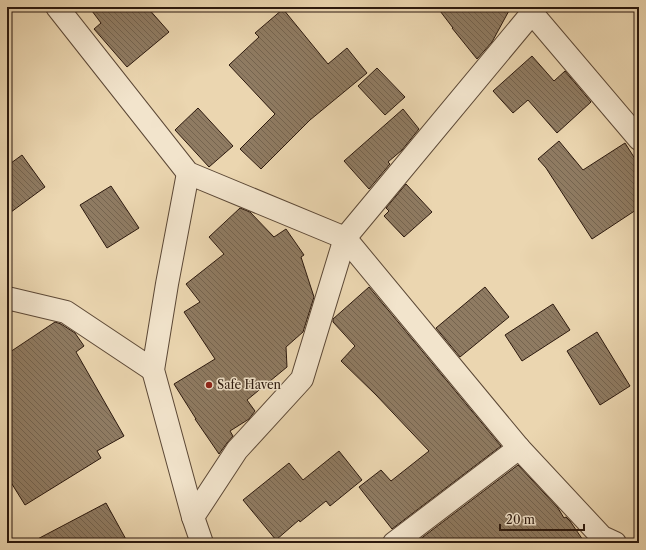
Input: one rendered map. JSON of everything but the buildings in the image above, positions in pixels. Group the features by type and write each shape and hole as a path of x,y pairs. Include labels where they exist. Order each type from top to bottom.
{"street":[{"path":"57,7 188,173 345,238 520,448 602,536 615,543"},
{"path":"193,517 237,450 302,379 345,238 531,10 639,139"},
{"path":"188,173 166,284 153,370 193,517 202,543"},
{"path":"7,298 66,312 153,370"},
{"path":"394,543 520,448"}],"place":[{"name":"Safe Haven","path":"209,385"}]}
